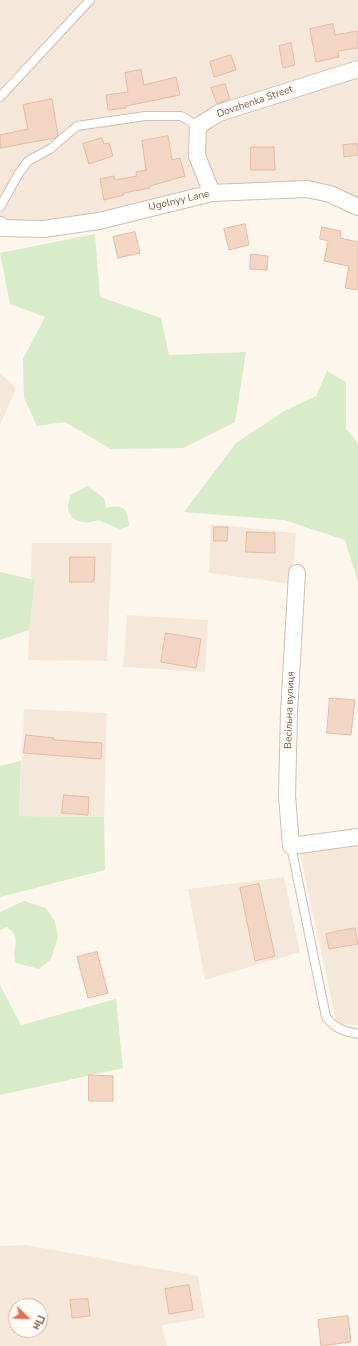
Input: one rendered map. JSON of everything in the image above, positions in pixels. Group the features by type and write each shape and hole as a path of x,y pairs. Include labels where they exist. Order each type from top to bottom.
{"street":[{"name":"Dovzhenka Street","path":"198,126 219,113 358,69"},
{"path":"198,126 197,156 212,193"},
{"name":"Ugolnyy Lane","path":"0,228 43,229 99,220 212,193 307,189 330,194 358,207"},
{"name":"Весільна вулиця","path":"291,846 286,796 297,573"},
{"path":"291,846 358,837"}],"lane":[{"path":"0,97 90,0"},
{"path":"0,207 19,173 28,161 50,149 77,126 145,116 182,116 198,126"},
{"path":"291,846 326,1017 333,1026 358,1034"}],"shaded area":[{"path":"0,0 358,0 358,207 330,194 250,191 99,221 0,229"},
{"path":"0,373 16,388 0,425"},
{"path":"211,524 296,533 292,584 209,573"},
{"path":"32,543 112,543 107,661 28,660"},
{"path":"127,615 208,620 205,672 123,667"},
{"path":"24,709 107,713 104,817 19,816"},
{"path":"358,837 358,1025 337,1024 298,845"},
{"path":"284,877 300,952 205,980 188,889"},
{"path":"26,1245 198,1276 205,1318 162,1325 167,1346 0,1346 0,1246"}],"green space":[{"path":"95,234 100,297 161,318 169,355 246,352 235,422 183,448 111,449 65,422 37,426 24,398 23,359 45,317 10,304 0,253"},
{"path":"327,371 346,382 346,429 358,443 358,582 345,540 284,520 184,512 236,443 286,410 316,396"},
{"path":"87,486 104,498 106,508 120,507 124,509 126,511 129,526 120,529 98,520 94,522 84,522 75,519 69,512 68,507 71,495"},
{"path":"0,572 35,580 29,630 0,640"},
{"path":"21,761 19,816 104,817 105,870 0,897 0,766"},
{"path":"24,901 46,908 55,921 58,937 51,959 39,969 16,963 14,952 16,939 15,935 7,927 0,930 0,912"},
{"path":"0,985 21,1025 116,999 123,1068 0,1095"}],"building":[{"path":"333,24 335,35 358,31 358,48 338,51 339,57 316,62 310,29"},
{"path":"291,43 295,65 283,68 279,46"},
{"path":"231,55 236,70 214,77 210,62"},
{"path":"141,70 144,85 176,77 180,95 126,106 126,108 108,110 106,95 128,92 125,73"},
{"path":"225,84 230,99 217,104 211,88"},
{"path":"52,99 58,135 55,138 0,148 0,135 28,129 23,105"},
{"path":"168,136 172,160 180,158 185,176 150,186 150,188 123,193 124,195 104,200 100,179 114,176 115,180 137,176 136,172 146,170 142,141"},
{"path":"102,138 104,144 109,143 113,156 89,164 83,144"},
{"path":"358,144 358,155 344,157 343,145"},
{"path":"251,147 274,147 275,170 251,170"},
{"path":"245,224 249,245 229,250 224,229"},
{"path":"322,227 341,231 340,238 358,242 358,290 345,288 349,266 324,261 328,241 320,239"},
{"path":"135,232 140,253 118,258 113,237"},
{"path":"251,254 268,256 267,270 250,269"},
{"path":"214,527 228,527 227,541 214,541"},
{"path":"247,532 275,533 275,553 246,552"},
{"path":"70,557 95,557 94,582 70,582"},
{"path":"166,633 201,639 196,668 161,662"},
{"path":"330,698 355,700 351,735 327,733"},
{"path":"26,735 54,738 54,740 102,743 101,759 24,753"},
{"path":"64,795 89,797 88,815 62,813"},
{"path":"259,884 275,956 255,961 240,888"},
{"path":"355,928 358,944 329,949 326,934"},
{"path":"97,952 108,993 88,998 77,957"},
{"path":"89,1075 113,1076 113,1101 89,1101"},
{"path":"189,1285 193,1310 169,1314 165,1289"},
{"path":"88,1299 90,1316 72,1318 70,1300"},
{"path":"348,1316 351,1342 321,1346 318,1320"}]}
